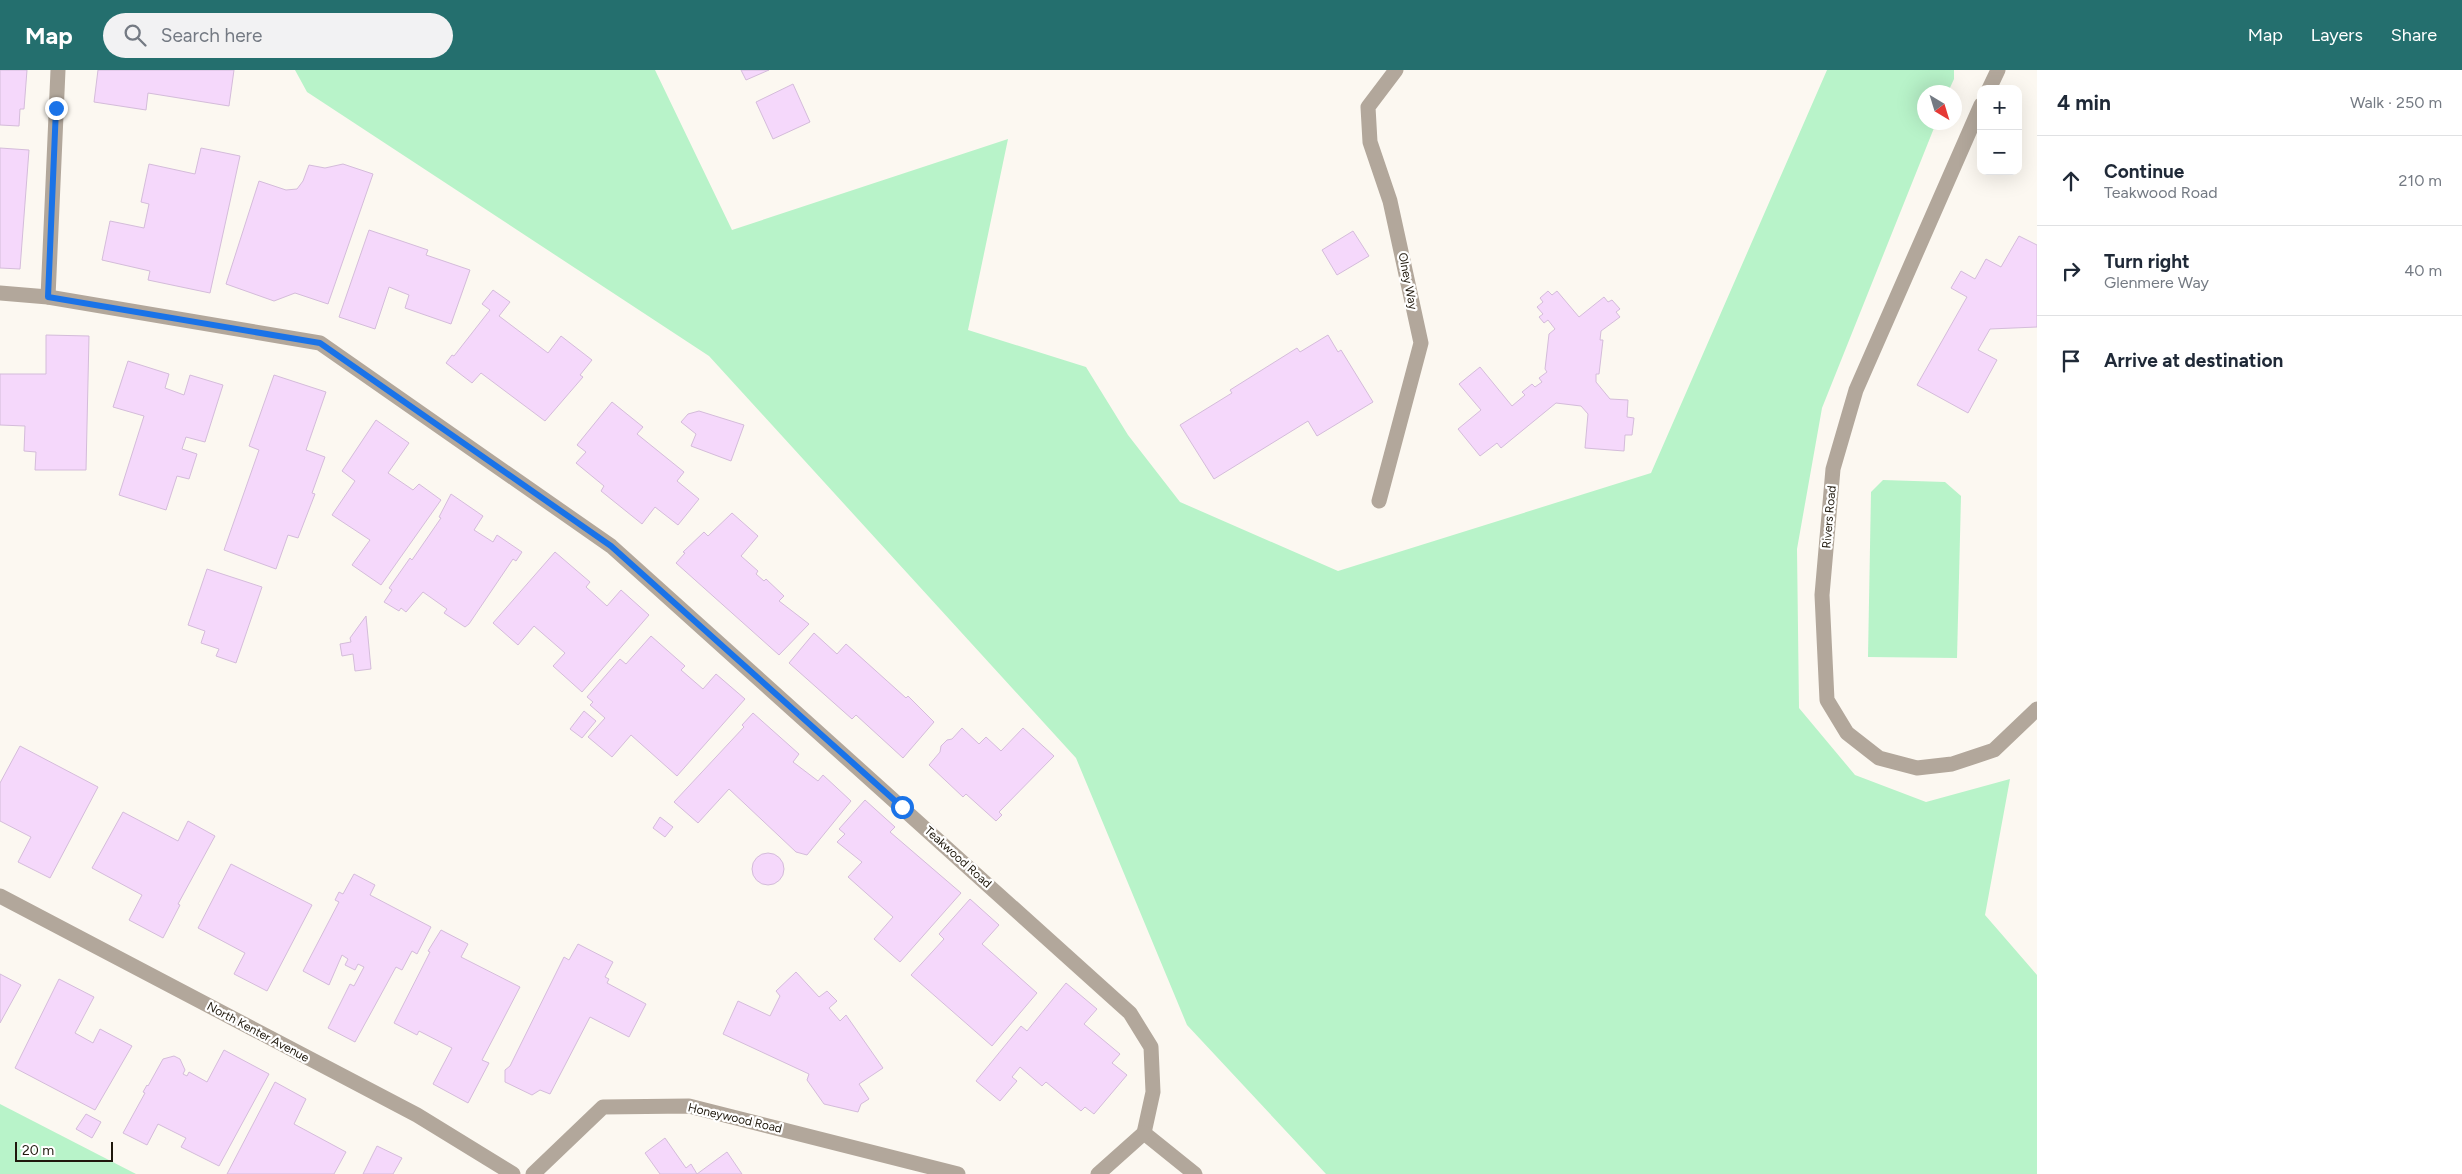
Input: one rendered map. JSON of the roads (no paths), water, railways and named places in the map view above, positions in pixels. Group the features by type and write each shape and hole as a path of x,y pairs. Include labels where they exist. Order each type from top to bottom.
{"street":[{"path":"48,297 58,70"},
{"name":"Olney Way","path":"1379,501 1421,343 1390,202 1370,142 1368,107 1396,70"},
{"path":"1991,85 1998,70"},
{"name":"Rivers Road","path":"1977,114 1856,390 1833,470 1822,595 1827,700 1847,733 1879,758 1917,768 1952,764 1994,750 2037,709"},
{"name":"Teakwood Road","path":"0,293 48,297 320,343 611,546 1130,1012 1151,1047 1153,1092 1144,1133"},
{"name":"North Kenter Avenue","path":"0,896 417,1115 513,1174"},
{"name":"Honeywood Road","path":"533,1174 603,1107 689,1106 958,1174"},
{"path":"1098,1174 1144,1133 1195,1174"}]}
